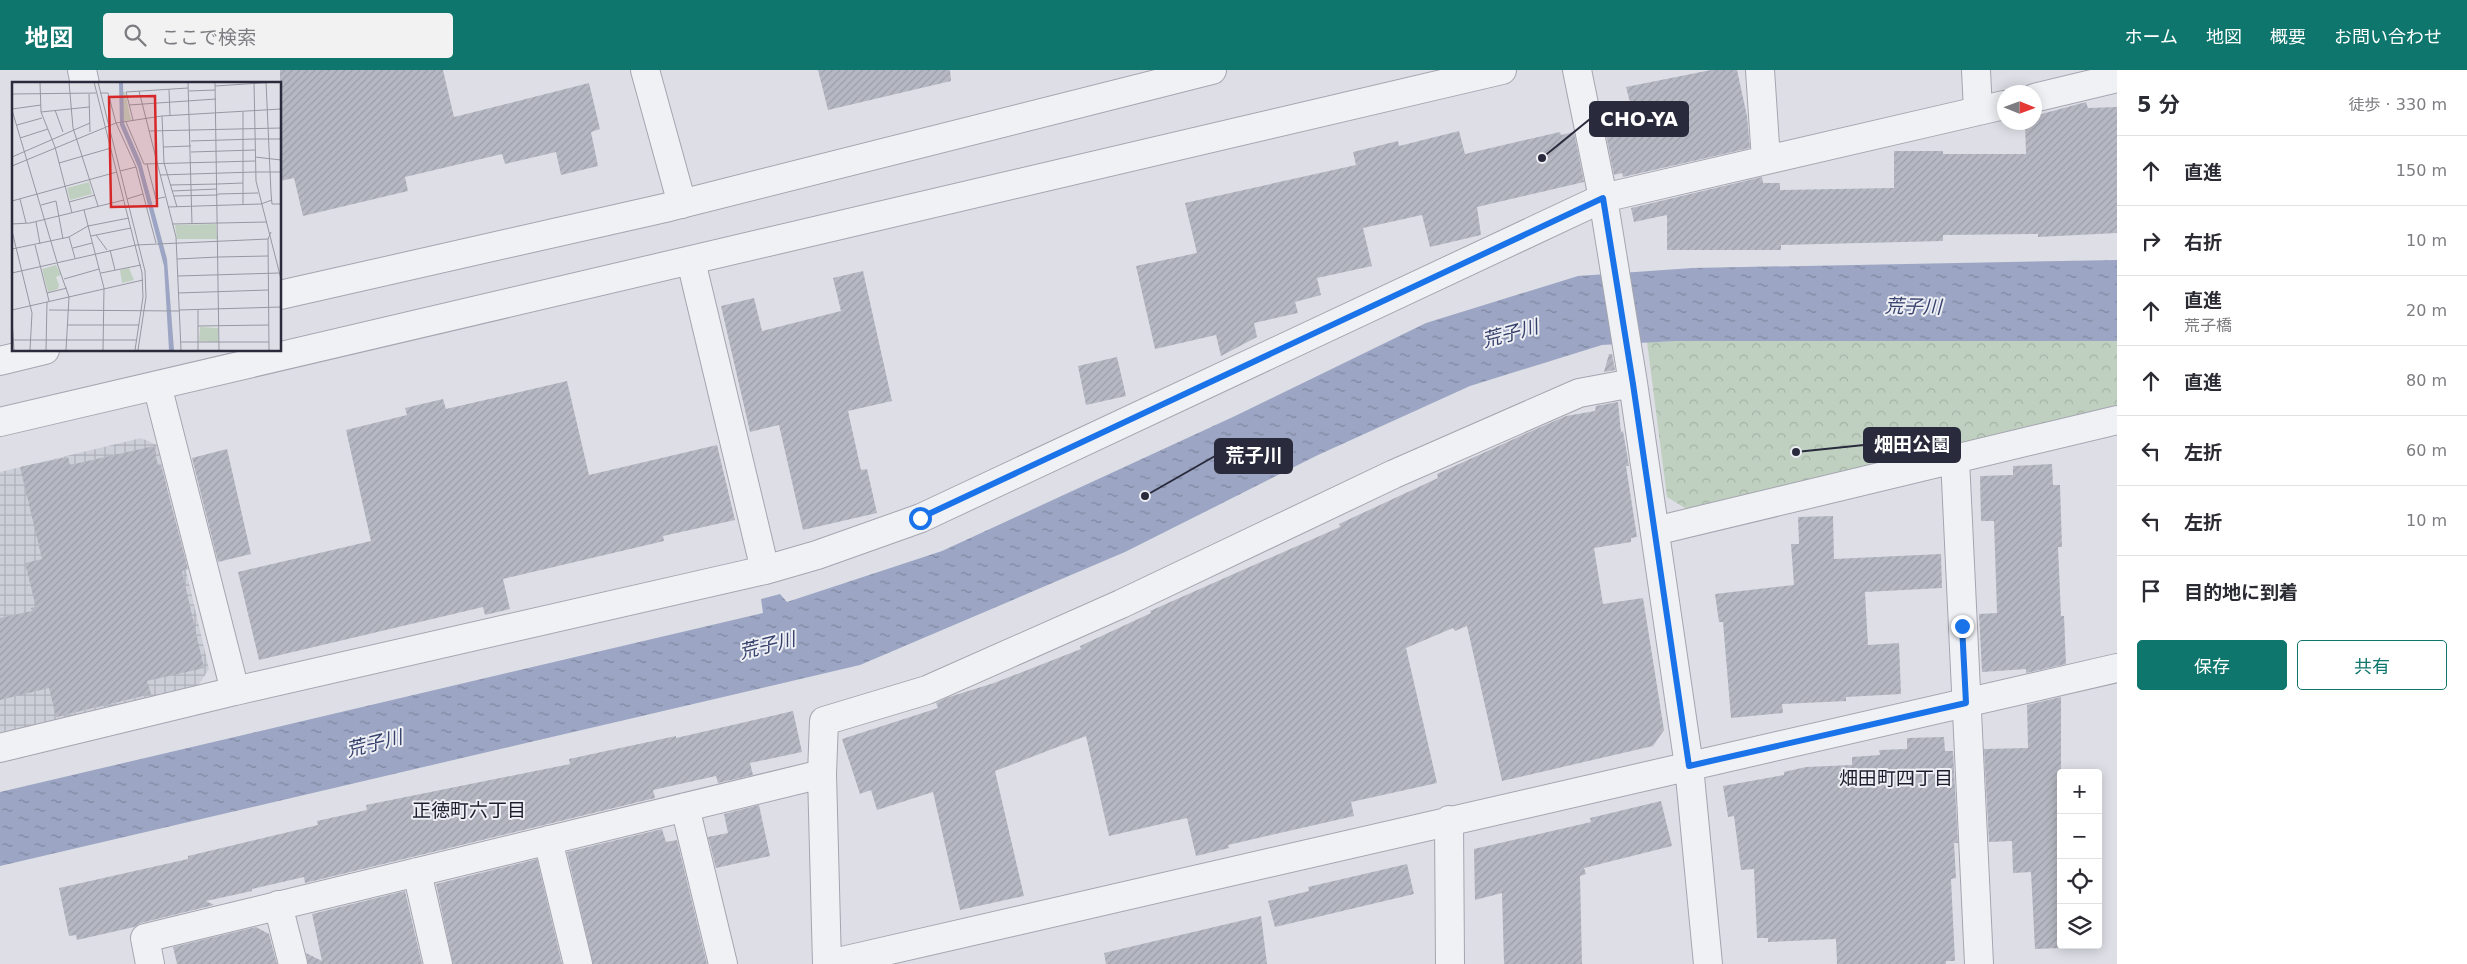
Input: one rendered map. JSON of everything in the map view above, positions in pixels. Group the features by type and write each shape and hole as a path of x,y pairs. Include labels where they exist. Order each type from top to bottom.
{"street":[{"path":"645,70 682,204"},
{"path":"281,295 682,204 1125,81 1212,70"},
{"path":"0,422 1502,70"},
{"path":"1577,70 1603,198 1655,531 1689,766 1708,964"},
{"path":"1760,70 1766,160"},
{"path":"1976,70 1978,111"},
{"path":"2042,96 2117,78"},
{"path":"0,748 234,691 765,570 817,555 920,518 1603,198 1997,107"},
{"path":"691,260 765,570"},
{"path":"0,361 42,351"},
{"path":"1631,372 1394,474 1121,604 927,690 824,721 822,774 828,964 2117,668"},
{"path":"157,385 234,691"},
{"path":"1655,531 2117,420"},
{"path":"1954,459 1979,964"},
{"path":"150,964 144,938 822,774"},
{"path":"685,807 723,964"},
{"path":"1449,820 1450,964"},
{"path":"548,840 578,964"},
{"path":"417,872 438,964"},
{"path":"278,906 293,964"}],"shaded area":[{"path":"141,438 157,445 209,669 196,689 0,736 0,472"}],"green space":[{"path":"2117,341 2117,408 1688,510 1667,497 1647,342"}],"water":[{"path":"2117,260 2117,341 1676,341 1602,345 1470,386 1318,455 1125,552 860,665 0,866 0,792 763,613 761,599 780,594 787,602 942,551 1235,416 1426,323 1578,276 1692,268"}],"building":[{"path":"280,70 443,70 454,117 589,83 600,129 591,132 598,166 561,175 556,152 505,164 502,154 405,177 408,191 303,216 294,178 281,181"},
{"path":"818,70 950,70 951,81 828,110"},
{"path":"1711,70 1737,70 1747,116 1750,148 1623,177 1622,173 1614,175 1604,125 1634,118 1626,87"},
{"path":"2086,102 2088,108 2117,107 2117,233 2038,237 2038,234 1943,235 1943,241 1781,245 1781,250 1667,250 1667,215 1634,222 1631,208 1762,177 1763,183 1780,183 1780,190 1894,188 1894,151 1943,151 1943,154 2026,154 2025,130 2042,130 2042,114"},
{"path":"1459,131 1465,154 1560,132 1561,135 1574,132 1584,182 1477,207 1481,235 1430,247 1422,215 1363,228 1372,266 1317,278 1321,295 1295,302 1298,313 1254,323 1257,337 1221,356 1216,335 1155,349 1136,266 1197,253 1185,203 1356,165 1353,152 1398,141 1399,146"},
{"path":"863,271 892,401 848,411 861,470 867,469 877,513 803,530 779,425 750,432 721,306 754,298 762,331 841,311 833,278"},
{"path":"1609,354 1612,354 1615,370 1604,372"},
{"path":"1117,357 1126,396 1086,405 1078,366"},
{"path":"567,381 589,475 717,445 735,520 663,536 664,541 503,579 510,609 485,615 483,607 259,660 238,572 371,541 346,430 407,415 405,408 443,399 446,409"},
{"path":"1618,402 1621,432 1623,431 1629,466 1626,466 1637,537 1631,538 1631,542 1594,548 1603,604 1643,598 1664,730 1653,746 1502,781 1467,626 1455,631 1453,628 1406,648 1437,783 1351,802 1354,816 1228,845 1229,848 1196,856 1187,818 1109,836 1086,736 995,771 1024,896 960,910 933,792 877,810 871,790 860,794 842,739 938,708 936,703 949,697 994,683 1081,649 1080,646 1151,613 1150,611 1340,527 1339,524 1438,478 1437,474 1566,416 1595,411 1596,406"},
{"path":"154,446 158,466 161,465 188,569 182,571 204,668 147,681 151,694 56,717 49,688 0,700 0,618 32,611 31,608 36,607 25,563 42,559 20,467 68,457 70,465"},
{"path":"227,449 251,554 218,562 192,458"},
{"path":"2052,464 2053,485 2060,485 2062,547 2058,547 2061,616 2064,616 2066,664 2026,673 2026,669 1982,672 1979,614 1997,613 1994,521 1981,521 1980,476 2013,475 2013,466"},
{"path":"1833,516 1834,559 1941,554 1942,588 1865,592 1868,645 1899,643 1901,694 1846,697 1846,701 1782,704 1783,713 1731,718 1723,622 1719,622 1715,594 1794,585 1791,544 1799,544 1798,517"},
{"path":"2061,697 2061,769 2057,769 2057,948 2035,949 2031,872 2013,873 2012,841 1989,842 1984,749 2028,748 2027,705"},
{"path":"793,711 802,752 750,763 753,775 718,783 716,776 653,790 655,798 305,883 304,877 252,889 252,891 206,901 214,905 141,923 134,927 77,940 76,935 69,936 59,888 188,859 188,856 318,825 317,821 367,810 366,805 570,764 569,759 676,736 676,738"},
{"path":"1944,737 1945,751 1953,751 1958,843 1954,843 1956,878 1951,879 1955,961 1946,961 1946,964 1837,964 1836,939 1768,942 1768,938 1757,938 1754,869 1741,870 1734,816 1728,817 1723,786 1784,775 1784,772 1806,767 1852,765 1852,757 1880,755 1879,750 1907,749 1907,738"},
{"path":"1661,801 1672,846 1584,868 1586,874 1580,876 1582,964 1504,964 1502,893 1475,900 1474,849 1591,822 1590,818"},
{"path":"759,805 770,856 716,868 708,837 728,833 724,814"},
{"path":"662,829 666,842 677,840 707,964 593,964 567,852"},
{"path":"537,859 562,964 453,964 436,884"},
{"path":"1407,864 1414,894 1275,927 1268,901 1309,891 1308,887"},
{"path":"405,891 422,964 308,964 306,953 322,961 312,914"},
{"path":"1261,916 1267,964 1106,964 1104,953"},
{"path":"256,927 269,934 277,964 177,964 173,947"}],"place":[{"name":"CHO-YA","path":"1542,158"},
{"name":"畑田公園","path":"1796,452"},
{"name":"荒子川","path":"1145,496"}],"district":[{"name":"畑田町四丁目","path":"1896,778"},
{"name":"正徳町六丁目","path":"469,810"}],"route":[{"path":"920,518 1603,198 1633,384 1689,766 1966,703 1962,626"}]}
